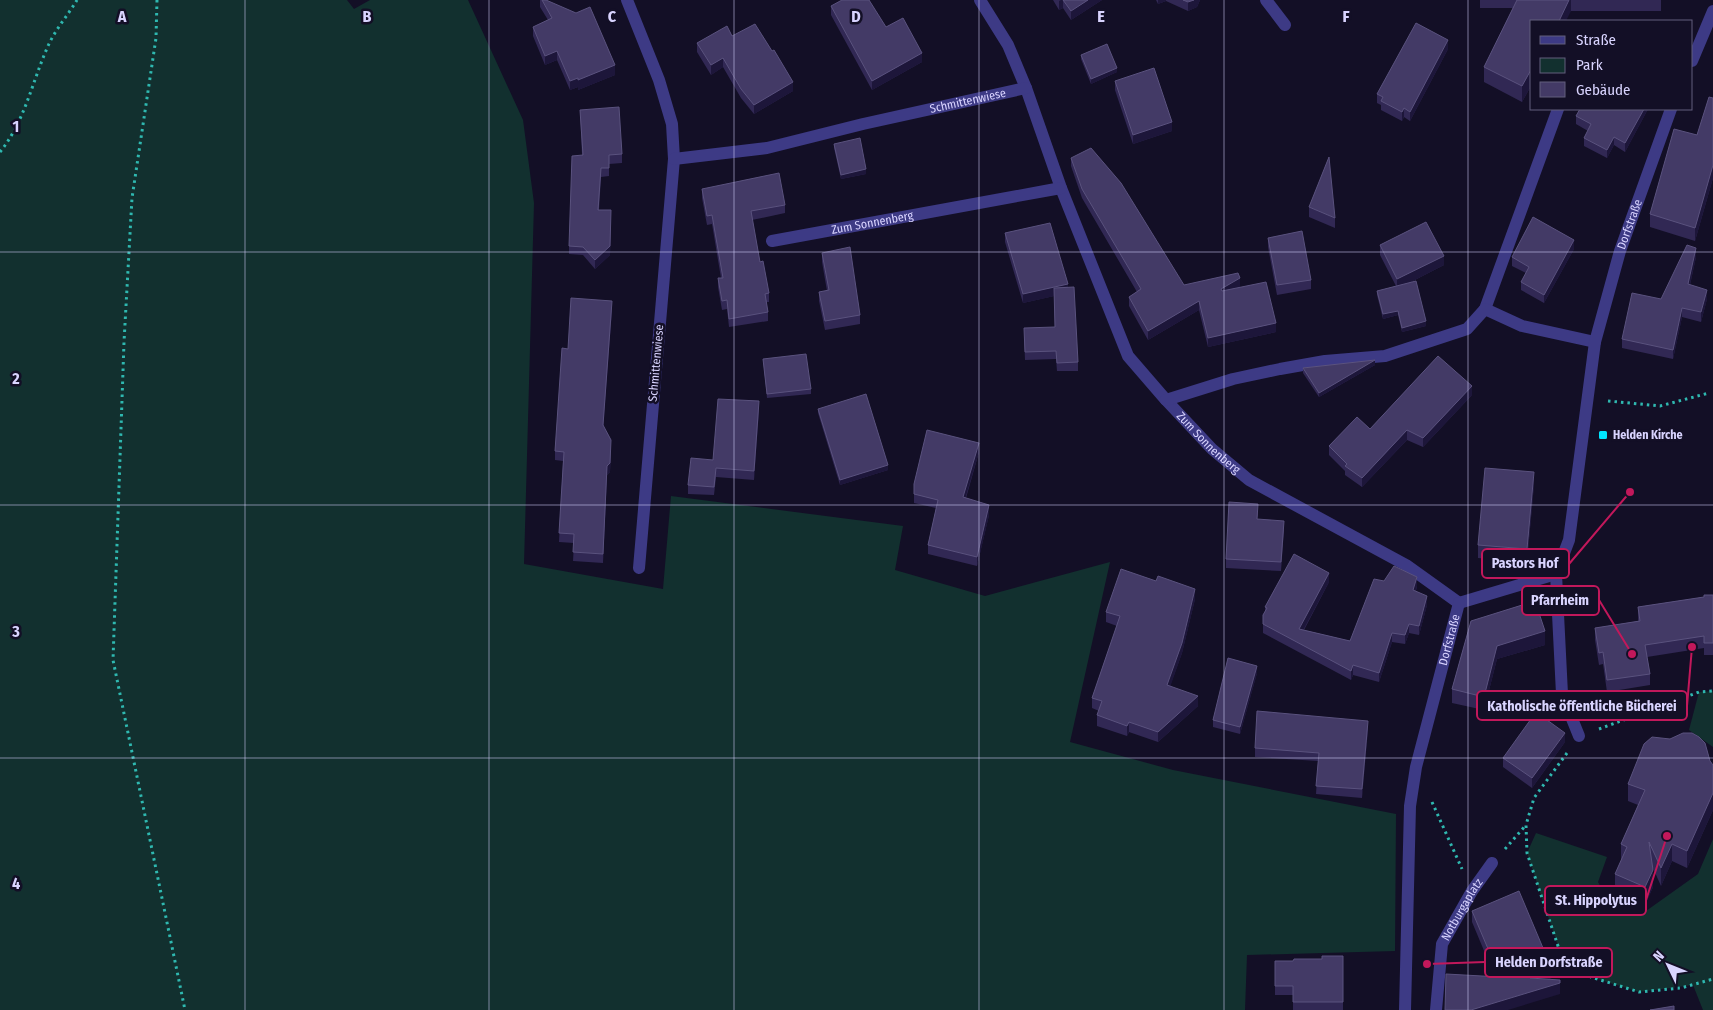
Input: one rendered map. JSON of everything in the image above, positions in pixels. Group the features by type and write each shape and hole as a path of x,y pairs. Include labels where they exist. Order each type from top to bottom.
{"street":[{"name":"Schmittenwiese","path":"627,0 659,80 672,124 674,159 640,568"},
{"name":"Zum Sonnenberg","path":"980,0 1008,45 1026,88 1061,188 1128,356 1212,449 1249,480 1406,565 1459,603"},
{"path":"1266,0 1285,25"},
{"path":"1693,59 1713,11"},
{"name":"Schmittenwiese","path":"674,159 767,148 863,124 1026,88"},
{"path":"1166,400 1233,379 1271,371 1325,361 1386,356 1467,329 1485,309 1558,110"},
{"name":"Dorfstraße","path":"1405,1010 1410,806 1416,768 1459,603 1556,574 1569,540 1588,412 1596,342 1620,251 1671,110"},
{"name":"Zum Sonnenberg","path":"772,241 1061,188"},
{"path":"1485,309 1522,326 1596,342"},
{"path":"1556,574 1562,694 1579,736"},
{"name":"Notburgaplatz","path":"1436,1010 1442,944 1472,891 1492,863"}],"path":[{"path":"0,152 24,111 49,44 77,0"},
{"path":"157,0 156,38 132,198 124,342 113,660 185,1010"},
{"path":"1588,412 1609,401 1660,406 1709,393"},
{"path":"1713,691 1699,692 1579,736 1534,798 1526,825 1527,853 1559,949 1591,977 1639,992 1681,988 1713,979"},
{"path":"1431,800 1472,891"},
{"path":"1492,863 1526,825"}],"green space":[{"path":"0,0 347,0 354,9 370,0 468,0 523,120 534,203 524,564 663,589 671,496 903,526 895,570 985,596 1110,562 1070,742 1173,770 1396,814 1395,951 1247,955 1245,1010 0,1010"},
{"path":"1713,691 1713,747 1689,730 1699,692"},
{"path":"1536,833 1607,857 1598,882 1610,904 1639,916 1698,874 1713,839 1713,1010 1703,1010 1693,985 1639,992 1591,977 1559,949 1527,853"}],"building":[{"path":"542,0 576,13 590,7 615,65 578,80 578,78 570,81 557,51 545,56 533,27 552,18"},
{"path":"842,0 869,0 886,27 903,18 922,53 872,81 831,6"},
{"path":"1063,0 1088,0 1071,11"},
{"path":"1517,0 1569,0 1559,20 1530,20 1530,72 1522,86 1484,67"},
{"path":"1416,23 1448,40 1410,112 1404,108 1402,112 1381,101 1383,97 1377,94"},
{"path":"755,24 772,51 774,50 793,82 754,105 741,89 723,58 711,65 697,43 727,26 732,36"},
{"path":"1107,44 1117,68 1091,79 1081,55"},
{"path":"1154,68 1172,122 1133,135 1115,81"},
{"path":"1709,97 1713,98 1713,165 1695,228 1650,214 1674,129 1697,135"},
{"path":"619,107 622,154 609,155 609,168 601,168 598,210 611,210 610,246 595,260 583,247 569,246 572,156 583,155 580,110"},
{"path":"1579,110 1643,110 1625,143 1614,137 1607,150 1584,138 1591,124 1576,116"},
{"path":"860,138 866,169 841,175 834,144"},
{"path":"1091,148 1121,183 1184,285 1238,273 1240,278 1221,289 1222,291 1266,282 1276,323 1208,338 1199,301 1148,331 1129,297 1141,289 1082,189 1071,158"},
{"path":"1329,157 1335,218 1309,207"},
{"path":"779,173 785,205 751,211 760,262 763,261 769,293 765,294 768,312 729,319 727,300 722,301 718,278 723,278 712,215 707,216 702,189"},
{"path":"1533,217 1574,240 1544,295 1521,282 1529,267 1512,257"},
{"path":"1426,222 1444,256 1397,279 1380,245"},
{"path":"1050,223 1068,284 1023,294 1005,233"},
{"path":"1302,231 1311,280 1277,285 1268,238"},
{"path":"1687,245 1696,248 1688,284 1707,290 1701,312 1682,308 1673,350 1622,339 1632,293 1661,299"},
{"path":"850,247 860,315 825,321 819,292 829,290 822,253"},
{"path":"1416,281 1426,321 1402,328 1398,311 1383,314 1377,291"},
{"path":"1074,287 1078,362 1057,363 1056,351 1025,352 1024,328 1055,327 1054,288"},
{"path":"571,298 612,301 603,425 611,440 610,463 607,466 603,554 573,552 574,534 559,533 564,452 555,451 562,348 568,349"},
{"path":"806,354 811,389 767,394 763,359"},
{"path":"1438,356 1472,386 1423,438 1407,430 1362,478 1345,466 1347,464 1329,446 1357,417 1370,429"},
{"path":"1375,360 1319,393 1303,368"},
{"path":"866,394 888,465 840,480 818,409"},
{"path":"718,399 759,401 754,471 716,468 714,487 688,485 691,458 713,460"},
{"path":"927,430 979,443 963,497 989,505 977,557 928,545 938,500 914,494 914,484"},
{"path":"1485,468 1534,472 1527,549 1478,545"},
{"path":"1229,502 1258,504 1257,519 1284,521 1281,562 1226,559"},
{"path":"1294,554 1329,573 1299,629 1350,641 1374,579 1384,581 1394,566 1417,577 1413,590 1427,596 1419,626 1409,624 1405,635 1392,633 1379,673 1353,665 1351,671 1263,624 1263,615 1267,608 1265,607"},
{"path":"1121,569 1156,581 1158,576 1195,589 1182,643 1167,685 1198,696 1158,732 1129,722 1127,726 1097,715 1102,701 1092,698 1120,616 1106,612"},
{"path":"1704,595 1713,595 1713,643 1704,643 1704,636 1645,645 1650,674 1607,680 1603,652 1599,653 1595,628 1640,621 1638,607 1704,597"},
{"path":"1535,601 1545,631 1497,646 1484,697 1452,689 1471,621"},
{"path":"1228,658 1257,666 1240,727 1213,720"},
{"path":"1257,711 1368,721 1362,789 1316,786 1319,753 1255,748"},
{"path":"1536,712 1565,733 1532,778 1503,758"},
{"path":"1683,733 1692,733 1705,743 1713,765 1713,793 1687,851 1672,844 1661,868 1649,842 1653,870 1645,887 1615,874 1627,847 1621,844 1645,790 1628,784 1644,744 1652,737 1670,739"},
{"path":"1519,891 1551,967 1529,976 1530,978 1560,980 1560,983 1471,1010 1445,1010 1446,974 1500,977 1472,911"},
{"path":"1322,956 1343,956 1343,1002 1293,1002 1293,986 1275,986 1275,961 1322,959"},
{"path":"1674,1006 1674,1010 1650,1010"}],"place":[{"name":"Helden Kirche","path":"1603,435"},
{"name":"Pastors Hof","path":"1630,492"},
{"name":"Katholische öffentliche Bücherei","path":"1692,647"},
{"name":"Pfarrheim","path":"1632,654"},
{"name":"St. Hippolytus","path":"1667,836"},
{"name":"Helden Dorfstraße","path":"1427,964"}]}
